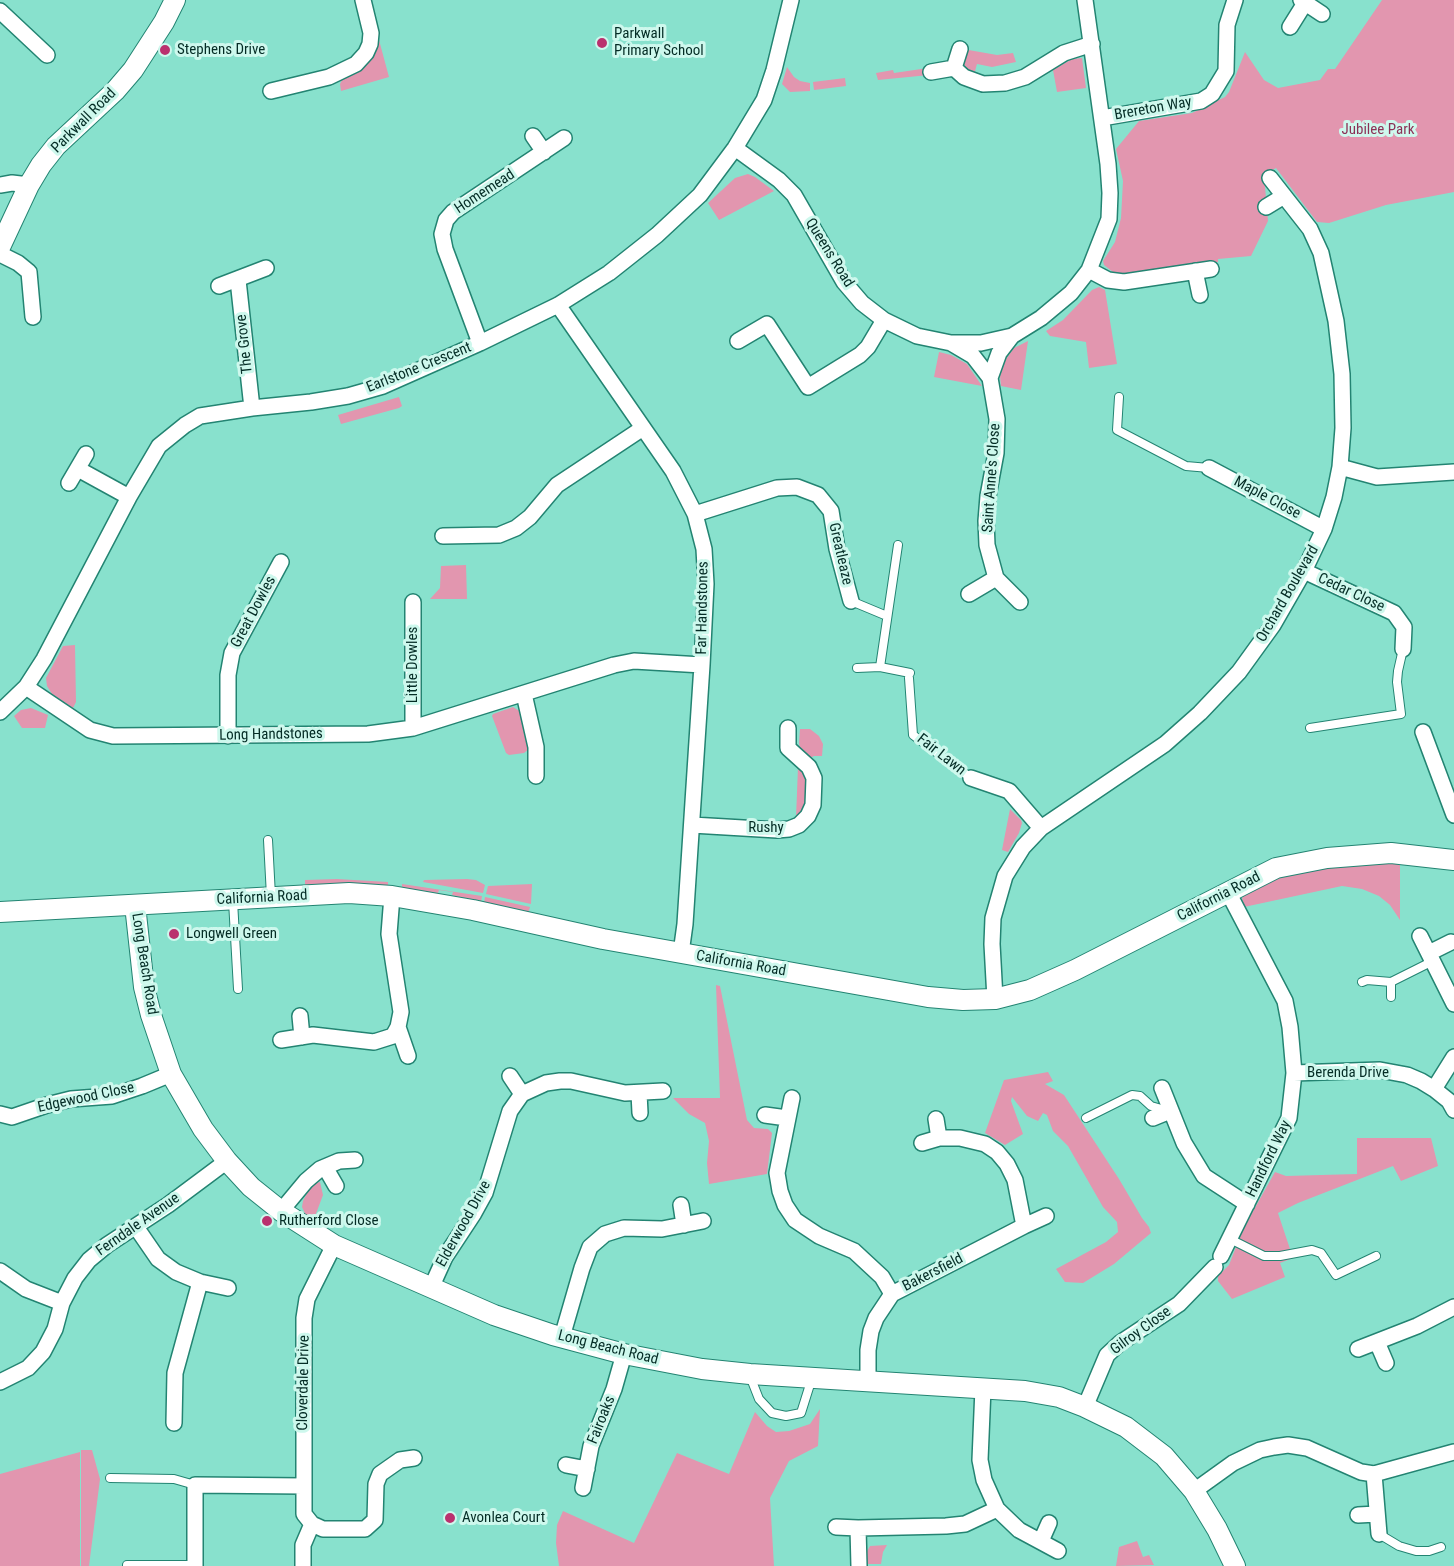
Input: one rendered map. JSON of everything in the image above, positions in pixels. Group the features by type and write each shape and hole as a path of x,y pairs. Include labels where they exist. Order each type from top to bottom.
{"street":[{"name":"Parkwall Road","path":"0,247 29,185 56,146 115,91 133,70 164,22 175,0"},
{"path":"271,92 329,77 356,64 366,53 370,44 371,33 363,0"},
{"name":"Earlstone Crescent","path":"0,712 26,687 159,446 200,416 348,396 384,386 558,305 609,273 657,235 700,195 735,148 764,100 774,70 791,0"},
{"name":"Queens Road","path":"735,148 779,180 794,195 844,282 862,303 884,320 917,336 951,343 981,343 1012,336 1041,318 1071,293 1089,270 1109,219 1110,193 1102,118 1084,0"},
{"name":"Brereton Way","path":"1102,118 1201,101 1212,94 1226,71 1227,25 1235,0"},
{"path":"1290,27 1304,1 1322,14"},
{"path":"0,11 47,55"},
{"path":"954,68 964,77 983,84 1005,83 1025,77 1064,53 1092,44"},
{"path":"954,68 960,49"},
{"path":"931,72 954,68"},
{"path":"533,136 544,152"},
{"name":"Homemead","path":"480,343 444,249 442,234 446,220 453,212 564,138"},
{"name":"Orchard Boulevard","path":"995,999 993,918 1005,876 1023,848 1041,828 1165,744 1200,713 1239,672 1274,625 1324,529 1340,467 1343,428 1342,375 1336,321 1321,253 1310,229 1270,178"},
{"path":"0,185 12,183 29,185"},
{"path":"1266,207 1284,196"},
{"path":"0,254 18,263 29,272 33,317"},
{"path":"219,286 266,268"},
{"path":"1089,270 1108,280 1124,282 1211,269"},
{"path":"1195,271 1200,295"},
{"name":"The Grove","path":"238,280 252,408"},
{"name":"Far Handstones","path":"558,305 673,471 695,514 706,567 692,825 681,953"},
{"path":"738,341 767,324 808,387 860,355 868,347 884,320"},
{"path":"990,378 999,353 1012,336"},
{"name":"Saint Anne's Close","path":"951,343 973,356 990,378 997,419 996,453 986,521 987,545 996,578 1020,602"},
{"path":"444,536 499,535 516,528 530,517 557,485 643,428"},
{"path":"69,483 86,454"},
{"path":"1340,467 1377,477 1454,472"},
{"name":"Maple Close","path":"1209,468 1324,529"},
{"path":"78,469 129,497"},
{"name":"Greatleaze","path":"695,514 777,488 797,488 818,495 831,511 837,549 851,601"},
{"name":"Great Dowles","path":"228,736 228,675 232,653 281,562"},
{"name":"Cedar Close","path":"1304,571 1394,613 1404,627 1403,649"},
{"path":"969,594 996,578"},
{"name":"Little Dowles","path":"413,602 413,728"},
{"name":"Long Handstones","path":"26,687 90,730 113,736 368,734 413,728 614,665 634,661 702,665"},
{"path":"524,694 536,747 536,776"},
{"name":"Rushy","path":"692,825 777,830 799,825 808,816 813,805 814,777 808,767 788,748 788,728"},
{"path":"1423,732 1454,815"},
{"name":"Fair Lawn","path":"970,778 1009,790 1041,828"},
{"name":"California Road","path":"0,912 349,893 392,896 473,910 603,939 928,997 963,1000 995,999 1030,990 1075,970 1276,868 1327,858 1391,853 1453,857"},
{"name":"Handford Way","path":"1218,1262 1289,1118 1294,1073 1285,1000 1228,892"},
{"path":"281,1040 313,1035 374,1042 393,1036 398,1027 401,1012 389,934 392,896"},
{"name":"Long Beach Road","path":"135,905 144,987 151,1015 171,1074 203,1129 227,1161 251,1186 281,1211 334,1245 495,1315 624,1354 702,1369 750,1374 983,1388 1059,1397 1126,1427 1164,1456 1194,1491 1217,1529 1235,1566"},
{"path":"1420,936 1454,1004"},
{"path":"1431,957 1453,942"},
{"path":"300,1016 302,1037"},
{"path":"398,1027 408,1056"},
{"path":"1434,1089 1454,1057"},
{"name":"Berenda Drive","path":"1294,1073 1380,1070 1407,1075 1434,1089 1449,1101 1454,1110"},
{"name":"Edgewood Close","path":"0,1114 12,1117 71,1099 112,1096 171,1074"},
{"path":"510,1076 522,1094 546,1083 560,1081 571,1081 625,1093 663,1091"},
{"path":"1162,1088 1184,1143 1204,1176 1247,1204"},
{"path":"639,1093 640,1113"},
{"name":"Elderwood Drive","path":"431,1288 445,1257 485,1193 510,1111 522,1094"},
{"path":"792,1098 777,1173 785,1205 795,1220 819,1236 854,1251 882,1277 892,1294"},
{"path":"1153,1118 1170,1111"},
{"path":"765,1115 787,1118"},
{"path":"936,1119 939,1138"},
{"path":"922,1143 939,1138 960,1138 985,1144 997,1152 1007,1164 1015,1180 1024,1226"},
{"path":"281,1211 306,1181 325,1167 339,1161 355,1160"},
{"name":"Ferndale Avenue","path":"0,1382 28,1368 43,1352 55,1329 62,1302 75,1278 89,1260 227,1161"},
{"path":"325,1167 336,1186"},
{"path":"681,1205 684,1224"},
{"name":"Bakersfield","path":"868,1382 868,1350 871,1331 876,1318 892,1294 1046,1216"},
{"path":"562,1337 590,1247 605,1234 624,1228 662,1229 703,1221"},
{"path":"136,1227 158,1259 176,1272 200,1282 228,1288"},
{"name":"Cloverdale Drive","path":"312,1524 304,1514 304,1318 307,1299 334,1245"},
{"name":"Gilroy Close","path":"1085,1407 1107,1355 1120,1343 1179,1304 1218,1262"},
{"path":"0,1270 26,1289 62,1302"},
{"path":"174,1423 175,1373 200,1282"},
{"path":"1358,1349 1417,1326 1454,1307"},
{"path":"1377,1342 1386,1363"},
{"name":"Fairoaks","path":"583,1488 591,1446 614,1389 624,1354"},
{"path":"983,1388 980,1460 984,1480 997,1509 1019,1530 1058,1551"},
{"path":"1194,1491 1233,1463 1274,1446 1288,1445 1307,1448 1361,1472 1374,1474 1454,1452"},
{"path":"303,1566 303,1545 312,1524 323,1529 365,1529 375,1520 376,1484 380,1474 400,1460 414,1458"},
{"path":"566,1465 587,1468"},
{"path":"1374,1474 1379,1534"},
{"path":"195,1565 195,1485 304,1486"},
{"path":"836,1527 965,1524 997,1509"},
{"path":"1358,1515 1377,1514"},
{"path":"1041,1541 1049,1523"},
{"path":"858,1528 859,1566"}],"lane":[{"path":"1119,397 1117,430 1186,466 1209,468"},
{"path":"857,668 880,667 898,545"},
{"path":"851,601 887,616"},
{"path":"1310,728 1401,714 1397,682 1403,649"},
{"name":"Fair Lawn","path":"880,667 910,676 913,735 970,778"},
{"path":"268,840 271,898"},
{"path":"233,899 238,989"},
{"path":"1362,982 1367,980 1391,982 1431,957"},
{"path":"1391,982 1391,997"},
{"path":"1086,1118 1132,1095 1140,1096 1151,1106 1170,1111"},
{"path":"1230,1239 1264,1256 1280,1256 1312,1250 1321,1253 1336,1275 1376,1256"},
{"path":"750,1374 759,1399 772,1413 786,1416 801,1413 812,1378"},
{"path":"110,1478 174,1479 195,1485"},
{"path":"1379,1534 1399,1546 1416,1551 1429,1551 1441,1547"},
{"path":"127,1565 195,1565"}],"green space":[{"name":"Jubilee Park","path":"1382,0 1454,0 1454,192 1386,205 1329,223 1317,222 1276,168 1264,175 1268,221 1251,256 1218,259 1218,262 1118,276 1104,265 1103,261 1115,242 1121,218 1123,181 1116,149 1139,121 1192,113 1225,97 1245,52 1264,80 1278,88 1320,80 1328,69 1335,69"},
{"path":"379,40 389,77 341,91 340,84 343,78 367,63 373,56"},
{"path":"963,49 997,55 1013,53 1016,62 992,67 977,64 974,75 963,64"},
{"path":"1082,58 1086,88 1057,92 1053,70 1072,59"},
{"path":"787,67 794,77 810,83 810,91 790,92 782,84"},
{"path":"928,68 929,75 878,80 876,73 893,70 894,73"},
{"path":"845,78 846,86 814,90 813,82"},
{"path":"748,174 774,191 719,220 708,203 735,178"},
{"path":"1099,287 1105,290 1117,364 1089,368 1086,342 1050,336 1046,331 1063,320 1092,290"},
{"path":"1028,341 1021,390 1001,386 1000,376 1006,359 1014,348"},
{"path":"939,352 951,355 967,364 982,386 934,377"},
{"path":"399,397 402,406 399,408 341,424 338,415"},
{"path":"466,565 467,599 430,599 440,588 441,566"},
{"path":"75,645 76,702 73,708 52,694 47,686 46,678 63,646"},
{"path":"513,707 521,712 529,749 524,753 509,755 506,753 492,716"},
{"path":"31,708 48,715 45,728 22,728 14,716 21,710"},
{"path":"800,729 810,729 819,736 823,744 822,756 810,758 801,752"},
{"path":"798,767 802,769 807,778 807,800 804,809 796,818"},
{"path":"1010,809 1022,823 1008,852 1002,850"},
{"path":"1400,860 1400,920 1390,905 1379,896 1362,889 1342,886 1244,907 1242,898 1252,885 1314,865"},
{"path":"305,880 388,882 388,886 305,889"},
{"path":"424,880 476,880 485,885 483,893 423,882"},
{"path":"402,884 482,896 481,902 452,895 453,892 439,890 438,893 402,888"},
{"path":"532,884 531,904 486,894 488,886"},
{"path":"485,897 530,907 528,913 484,903"},
{"path":"716,985 720,986 747,1120 754,1128 768,1129 772,1133 767,1174 709,1184 707,1163 709,1141 705,1123 689,1114 673,1098 720,1098"},
{"path":"1048,1072 1053,1081 1045,1084 1064,1095 1151,1233 1114,1264 1083,1283 1065,1282 1056,1269 1106,1242 1118,1232 1117,1222 1103,1207 1068,1146 1053,1131 1047,1115 1043,1113 1038,1121 1027,1116 1012,1097 1011,1101 1023,1134 1005,1145 985,1133 1004,1080"},
{"path":"1357,1138 1431,1138 1438,1166 1401,1181 1393,1166 1278,1213 1293,1258 1280,1263 1285,1277 1232,1299 1218,1281 1218,1276 1229,1265 1243,1229 1275,1172 1286,1176 1357,1174"},
{"path":"320,1182 323,1195 314,1219 309,1222 302,1207 303,1201 310,1187"},
{"path":"820,1409 818,1446 789,1461 770,1498 774,1566 559,1566 556,1543 557,1525 563,1511 634,1543 677,1453 729,1474 755,1412 767,1426 776,1432 789,1431 810,1424"},
{"path":"81,1450 92,1450 100,1479 89,1566 81,1566"},
{"path":"80,1452 80,1566 0,1566 0,1474"},
{"path":"1137,1541 1143,1557 1149,1555 1154,1565 1116,1566 1119,1547"},
{"path":"887,1545 881,1564 867,1564 866,1553 870,1546"}],"place":[{"name":"Parkwall Primary School","path":"602,43"},
{"name":"Stephens Drive","path":"165,50"},
{"name":"Longwell Green","path":"174,934"},
{"name":"Rutherford Close","path":"267,1221"},
{"name":"Avonlea Court","path":"450,1518"}]}
